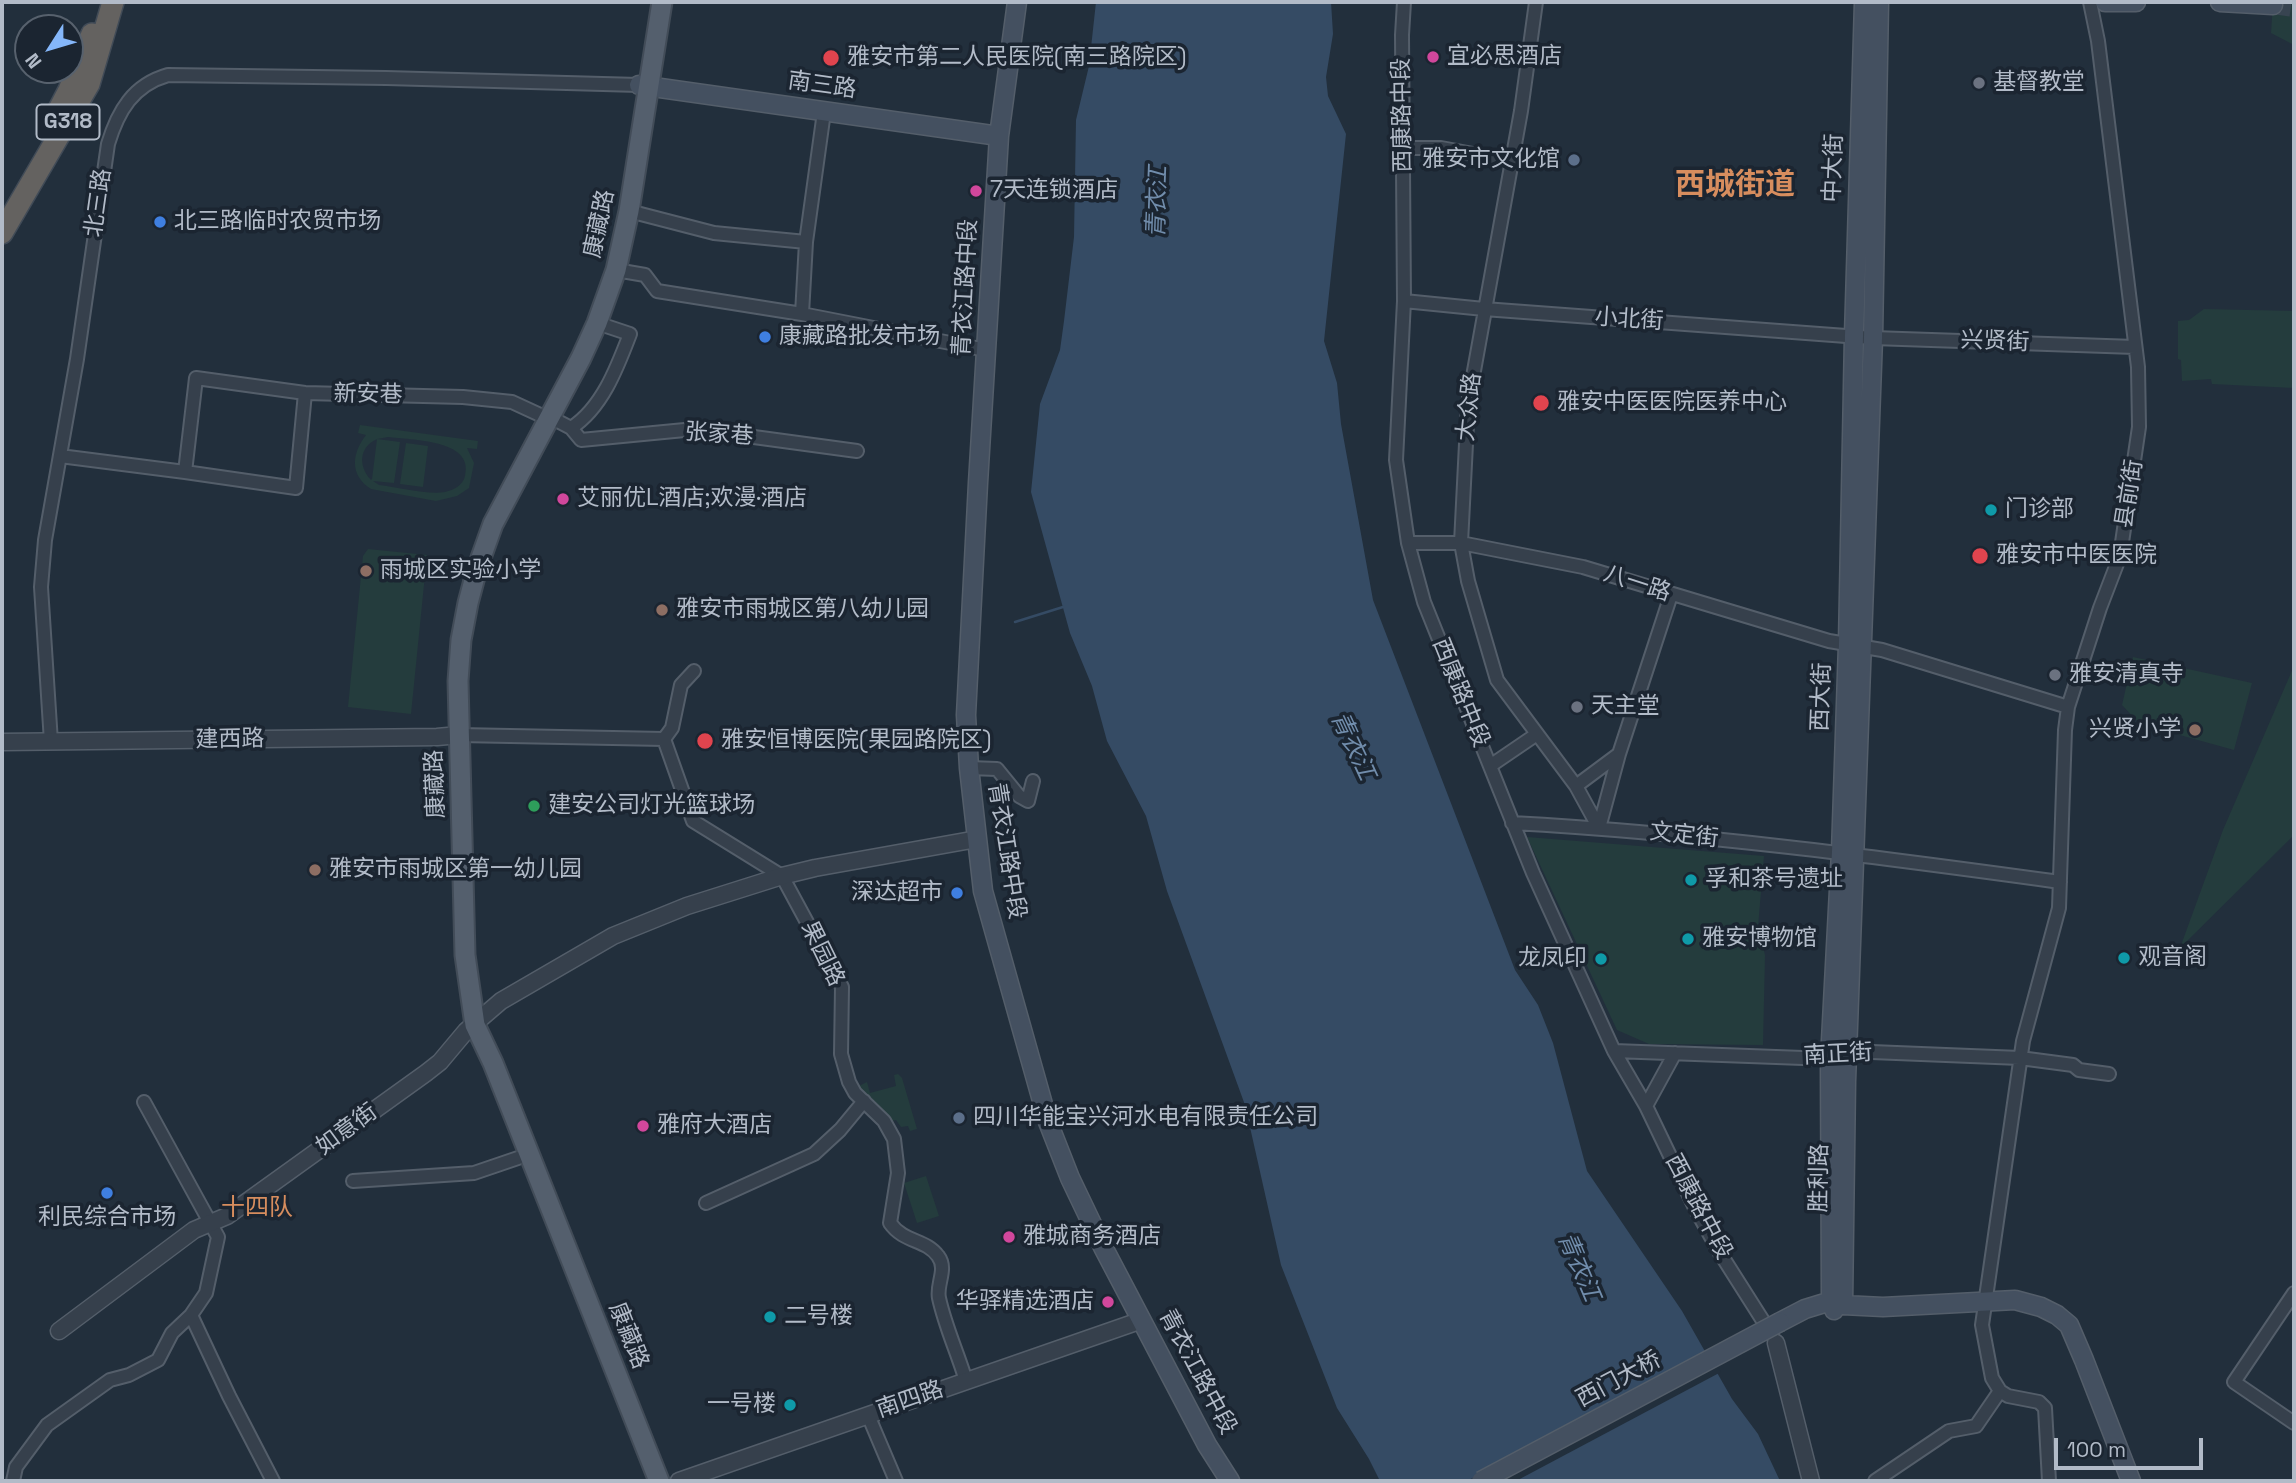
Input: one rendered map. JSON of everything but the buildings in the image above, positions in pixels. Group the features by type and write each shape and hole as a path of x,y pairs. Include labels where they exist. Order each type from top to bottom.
{"highway":[{"name":"G318","path":"2,208 69,90 102,2"},
{"name":"G318","path":"2,233 89,84 113,2"}],"main road":[{"path":"89,84 124,2"},
{"path":"644,85 652,2"},
{"path":"644,85 662,2"},
{"name":"青衣江路中段","path":"1017,2 999,135 968,676 969,768 977,839 988,911 1048,1122 1069,1178 1207,1445 1230,1481"},
{"name":"中大街","path":"1854,336 1864,2"},
{"name":"西大街","path":"1847,1051 1848,853 1872,338 1879,2"},
{"path":"2105,2 2136,2"},
{"path":"2220,2 2273,5"},
{"name":"南三路","path":"644,85 999,135"},
{"name":"康藏路","path":"543,415 597,323 616,270 629,211 644,85"},
{"name":"康藏路","path":"644,85 615,228 602,276 585,321 493,524 477,569 461,640 454,736 471,1028 518,1158 648,1481"},
{"name":"西大街","path":"1854,336 1856,645"},
{"name":"西大街","path":"1830,1059 1848,853"},
{"name":"康藏路","path":"471,1028 498,1074 659,1481"},
{"name":"胜利路","path":"1836,1306 1847,1051"},
{"name":"胜利路","path":"1830,1059 1836,1306"},
{"path":"1776,1330 1805,1309 1836,1306 1883,1307 2015,1300 2041,1307 2069,1325 2130,1481"},
{"name":"西门大桥","path":"1481,1481 1776,1330"},
{"name":"西门大桥","path":"1501,1481 1776,1330"}],"street":[{"name":"西康路中段","path":"1404,2 1404,301 1396,460 1408,543 1424,602 1532,873 1614,1051 1646,1106 1695,1209 1720,1253 1776,1330"},
{"name":"大众路","path":"1536,2 1523,98 1468,404 1461,543 1468,581 1497,680 1576,786 1599,828"},
{"name":"县前街","path":"2000,1391 1992,1378 1984,1339 1983,1301 2020,1058 2059,908 2068,707 2120,556 2139,427 2138,367 2098,41 2090,2"},
{"name":"北三路","path":"51,742 41,587 45,540 77,359 108,144 115,121 130,99 152,80 168,75 644,85"},
{"path":"802,314 806,242 824,111"},
{"path":"1404,149 1441,148 1511,162"},
{"path":"629,211 714,233 806,242"},
{"path":"616,270 645,275 657,291 802,314 986,350"},
{"name":"小北街","path":"1404,301 1854,336"},
{"path":"571,428 584,421 600,400 630,334 597,323"},
{"name":"兴贤街","path":"1854,336 2135,347"},
{"name":"新安巷","path":"185,472 196,378 305,394 463,397 513,402 543,415"},
{"path":"60,456 296,488 305,394"},
{"name":"张家巷","path":"543,415 571,428 581,440 588,441 695,429 857,451"},
{"name":"八一路","path":"1408,543 1461,543 1583,567 1829,641 1856,645 2068,707"},
{"path":"1599,828 1619,754 1671,595"},
{"path":"454,736 664,739 672,728 681,685 694,671"},
{"path":"1490,766 1537,734"},
{"name":"建西路","path":"2,743 454,736"},
{"name":"果园路","path":"664,739 693,821 782,876 842,987 841,1054 849,1082 884,1121 894,1139 898,1173 890,1223 898,1234 921,1243 936,1252 941,1259 943,1267 939,1296 967,1381"},
{"path":"1576,786 1619,754"},
{"path":"969,768 998,769 1019,796 1028,802 1033,781"},
{"name":"文定街","path":"1512,823 1599,828 1848,853 2060,882"},
{"name":"如意街","path":"59,1331 194,1230 227,1216 433,1068 501,1001 613,936 687,906 782,876 977,839"},
{"name":"南正街","path":"1614,1051 1830,1059 1847,1051 2020,1058 2073,1065 2079,1070 2109,1074"},
{"path":"1646,1106 1675,1053"},
{"path":"706,1203 814,1154 864,1101"},
{"path":"13,1481 16,1467 47,1425 110,1380 158,1360 172,1333 191,1315 206,1293 218,1237 144,1102"},
{"path":"354,1181 474,1173 518,1158"},
{"path":"2292,1302 2234,1382 2294,1423"},
{"path":"191,1315 273,1481"},
{"name":"南四路","path":"679,1481 1142,1320"},
{"path":"1776,1330 1811,1481"},
{"path":"1875,1481 1949,1431 1976,1426 2000,1391 2008,1396 2039,1402 2045,1408 2049,1481"},
{"path":"868,1415 896,1481"}],"green space":[{"path":"2273,2 2294,2 2294,45 2271,33"},
{"path":"2204,309 2294,311 2294,388 2212,384 2211,379 2182,381 2181,360 2178,359 2178,321 2189,320"},
{"path":"360,425 478,441 477,449 467,448 474,463 469,488 457,496 436,501 371,489 356,471 356,456 366,435 358,433","holes":["388,437 425,441 451,448 460,455 465,464 462,482 452,490 438,493 379,485 373,481 394,483 400,442 377,439","377,439 372,479 364,469 362,457 371,442"]},
{"path":"406,443 428,446 423,487 400,484"},
{"path":"368,549 427,555 411,714 348,707 363,556"},
{"path":"2133,657 2252,683 2234,750 2140,724 2122,705"},
{"path":"2294,666 2294,835 2180,948 2223,830"},
{"path":"1527,837 1764,856 1758,927 1765,955 1763,1045 1649,1044 1617,1030"},
{"path":"898,1074 902,1078 917,1129 910,1131 908,1126 901,1127 896,1120 889,1122 858,1091 859,1086 867,1082 870,1093 896,1086 894,1075"},
{"path":"926,1176 939,1216 917,1223 904,1183"}],"water":[{"name":"青衣江","path":"1096,2 1331,2 1333,34 1326,77 1328,96 1346,134 1324,341 1337,383 1341,424 1373,600 1515,970 1538,1005 1553,1043 1587,1171 1682,1311 1732,1399 1758,1434 1780,1481 1380,1481 1337,1408 1281,1265 1245,1105 1167,891 1146,816 1107,741 1092,686 1070,633 1031,492 1040,404 1060,350 1064,321 1074,237 1076,120 1089,66"}],"pier":[{"path":"1709,1352 1721,1372 1516,1481 1467,1481"}],"waterway":[{"path":"1015,622 1063,607"}],"tunnel":[{"path":"2273,5 2294,8"}],"place":[{"name":"宜必思酒店","path":"1433,57"},
{"name":"雅安市第二人民医院(南三路院区)","path":"831,58"},
{"name":"基督教堂","path":"1979,83"},
{"name":"雅安市文化馆","path":"1574,160"},
{"name":"7天连锁酒店","path":"976,191"},
{"name":"北三路临时农贸市场","path":"160,222"},
{"name":"康藏路批发市场","path":"765,337"},
{"name":"雅安中医医院医养中心","path":"1541,403"},
{"name":"艾丽优L酒店;欢漫·酒店","path":"563,499"},
{"name":"门诊部","path":"1991,510"},
{"name":"雅安市中医医院","path":"1980,556"},
{"name":"雨城区实验小学","path":"366,571"},
{"name":"雅安市雨城区第八幼儿园","path":"662,610"},
{"name":"雅安清真寺","path":"2055,675"},
{"name":"天主堂","path":"1577,707"},
{"name":"兴贤小学","path":"2195,730"},
{"name":"雅安恒博医院(果园路院区)","path":"705,741"},
{"name":"建安公司灯光篮球场","path":"534,806"},
{"name":"雅安市雨城区第一幼儿园","path":"315,870"},
{"name":"孚和茶号遗址","path":"1691,880"},
{"name":"深达超市","path":"957,893"},
{"name":"雅安博物馆","path":"1688,939"},
{"name":"观音阁","path":"2124,958"},
{"name":"龙凤印","path":"1601,959"},
{"name":"四川华能宝兴河水电有限责任公司","path":"959,1118"},
{"name":"雅府大酒店","path":"643,1126"},
{"name":"利民综合市场","path":"107,1193"},
{"name":"雅城商务酒店","path":"1009,1237"},
{"name":"华驿精选酒店","path":"1108,1302"},
{"name":"二号楼","path":"770,1317"},
{"name":"一号楼","path":"790,1405"}],"district":[{"name":"西城街道","path":"1735,186"},
{"name":"十四队","path":"257,1208"}]}
